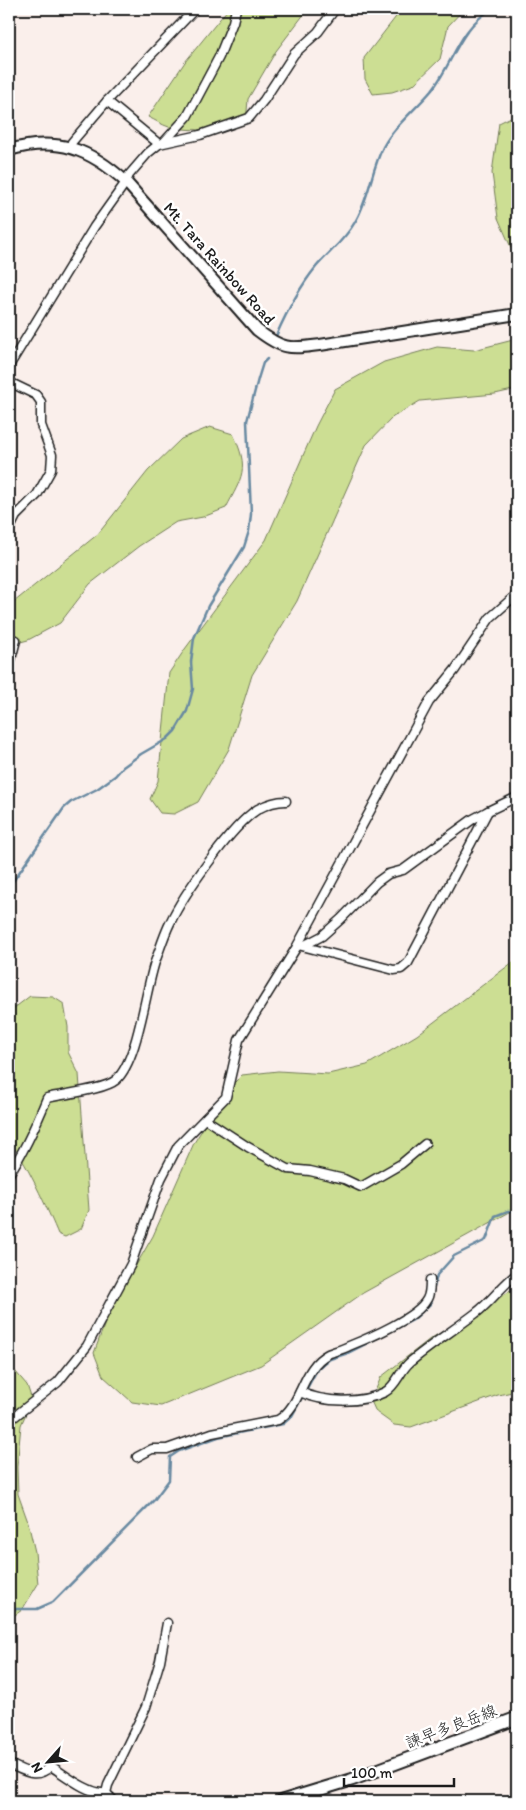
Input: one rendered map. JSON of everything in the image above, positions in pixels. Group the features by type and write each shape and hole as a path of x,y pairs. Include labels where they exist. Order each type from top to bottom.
{"main road":[{"name":"諫早多良岳線","path":"282,1801 350,1780 517,1718"}],"street":[{"path":"72,142 106,101 195,9"},
{"path":"9,366 11,358 94,227 126,182 129,174 148,153 187,117 219,57 233,22 236,9"},
{"path":"106,101 161,143 200,135 249,118 264,100 294,54 318,32 335,9"},
{"name":"Mt. Tara Rainbow Road","path":"9,150 26,145 48,144 74,149 96,158 111,168 126,182 258,330 271,341 282,346 291,348 320,345 517,314"},
{"path":"9,382 36,395 41,402 41,425 52,455 51,470 37,495 16,516 9,530"},
{"path":"9,1422 58,1382 87,1346 130,1264 161,1178 178,1146 226,1096 239,1040 300,946 429,702 455,670 490,618 517,594"},
{"path":"9,640 16,640 9,667"},
{"path":"300,946 322,936 377,882 388,874 403,870 473,819 517,797"},
{"path":"9,1174 22,1154 47,1098 109,1085 118,1078 134,1046 153,970 169,924 184,898 240,826 257,810 276,801 286,801"},
{"path":"300,946 394,970 401,970 408,963 488,811"},
{"path":"205,1119 248,1147 288,1169 310,1171 344,1179 361,1187 401,1164 425,1144"},
{"path":"300,1392 309,1396 346,1402 383,1393 389,1389 407,1365 478,1312 507,1281 517,1274"},
{"path":"137,1457 152,1449 168,1450 212,1433 278,1420 286,1415 293,1406 313,1365 327,1355 348,1347 411,1316 425,1304 429,1297 430,1280"},
{"path":"106,1793 108,1785 146,1707 160,1661 168,1623"},
{"path":"9,1764 27,1772 38,1774 51,1766 99,1794 106,1793"},
{"path":"106,1793 114,1801"}],"green space":[{"path":"228,9 308,9 276,51 248,99 246,123 217,129 198,130 169,127 148,117 185,62"},
{"path":"402,9 464,9 448,26 440,59 413,85 392,92 373,94 365,79 364,58"},
{"path":"517,114 517,261 498,218 492,173 499,123"},
{"path":"517,339 517,389 495,394 420,401 393,417 366,445 297,601 252,675 229,749 198,802 174,814 160,813 150,799 158,781 169,673 266,540 316,426 335,389 384,362 437,347 474,350"},
{"path":"210,427 233,434 241,456 242,473 240,480 226,508 203,517 176,522 139,546 90,584 60,623 28,640 9,645 9,606 98,534 148,471 181,439"},
{"path":"517,959 517,1208 363,1293 261,1365 161,1406 132,1402 103,1376 94,1353 109,1312 153,1236 194,1143 225,1092 242,1075 278,1071 328,1074 367,1065 417,1035"},
{"path":"30,996 53,997 64,1004 68,1027 68,1052 79,1074 89,1210 81,1229 65,1237 58,1234 21,1158 9,1143 9,1012"},
{"path":"517,1287 517,1391 498,1395 411,1427 394,1425 376,1412 371,1401 381,1377 430,1339"},
{"path":"9,1364 27,1385 32,1400 21,1425 17,1467 18,1494 28,1522 35,1552 38,1584 22,1610 9,1619"}],"waterway":[{"path":"276,336 304,283 316,267 347,235 355,222 364,204 379,156 388,139 432,90 440,79 457,46 471,26 492,9"},
{"path":"9,887 64,808 71,802 97,789 141,754 167,739 175,731 187,711 193,689 191,662 194,638 208,606 244,547 249,531 251,514 247,421 263,363 267,359"},
{"path":"9,1609 37,1609 53,1602 154,1500 169,1480 170,1457 179,1451 218,1437 283,1424 292,1416 318,1368 330,1359 348,1353 413,1320 430,1304 437,1275 454,1256 486,1240 495,1216 508,1211 517,1211"}]}
